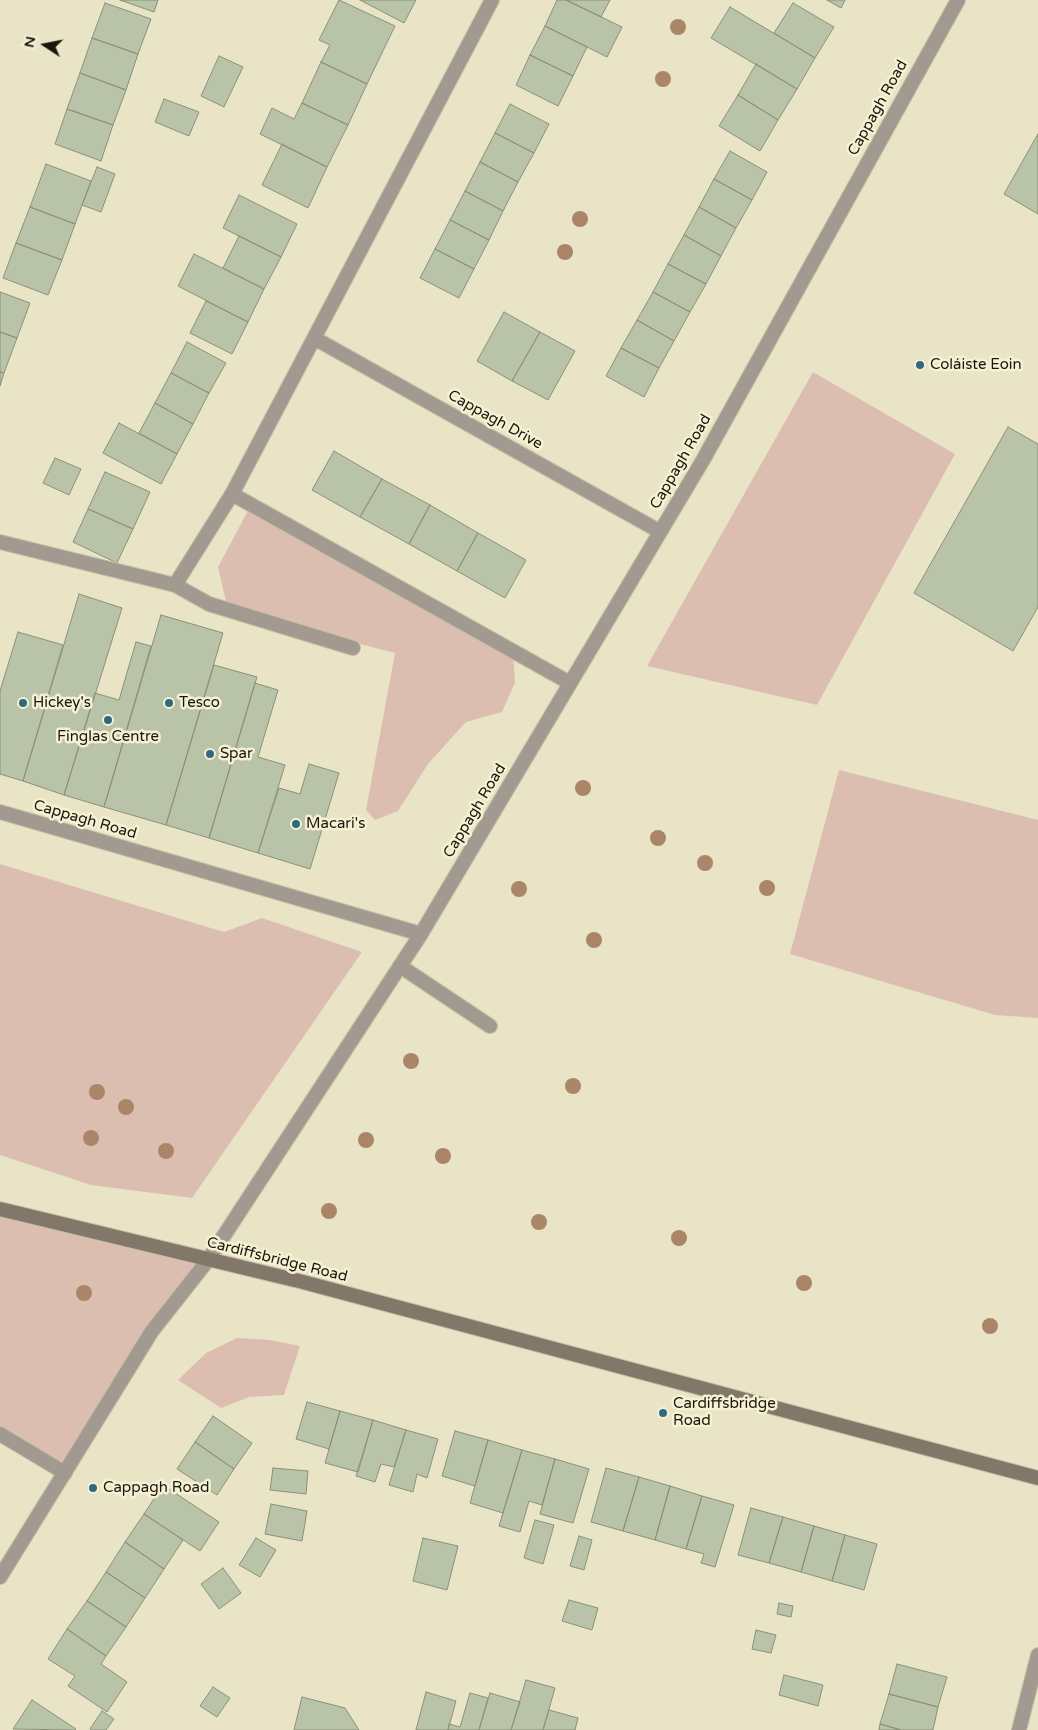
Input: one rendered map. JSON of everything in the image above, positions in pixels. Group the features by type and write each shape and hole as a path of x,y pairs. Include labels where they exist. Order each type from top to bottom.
{"main road":[{"name":"Cardiffsbridge Road","path":"0,1209 303,1282 1038,1478"}],"street":[{"path":"175,586 232,494 492,0"},
{"name":"Cappagh Road","path":"0,1577 152,1331 208,1260 421,934 659,531 703,460 958,0"},
{"name":"Cappagh Drive","path":"314,338 659,531"},
{"path":"232,494 570,683"},
{"path":"0,542 175,586 209,604 353,648"},
{"name":"Cappagh Road","path":"0,812 421,934"},
{"path":"400,966 490,1026"},
{"path":"0,1434 65,1473"},
{"path":"1018,1730 1038,1655"}],"shaded area":[{"path":"813,372 955,454 817,705 647,666"},
{"path":"251,505 513,652 515,683 502,712 466,722 428,764 398,811 375,820 366,810 395,653 228,610 218,567"},
{"path":"839,770 1038,820 1038,1018 995,1015 790,954"},
{"path":"0,864 224,932 262,918 362,952 192,1198 91,1185 0,1155"},
{"path":"0,1212 205,1264 66,1468 0,1431"},
{"path":"237,1338 270,1340 300,1346 284,1395 249,1397 221,1408 178,1380 206,1353"}],"building":[{"path":"120,0 158,0 154,12"},
{"path":"339,0 395,26 367,84 321,62 330,45 319,40"},
{"path":"360,0 416,0 404,23"},
{"path":"557,0 566,0 622,27 607,57 545,26"},
{"path":"566,0 610,0 601,17"},
{"path":"827,0 845,0 841,8"},
{"path":"105,3 151,19 138,54 92,38"},
{"path":"793,3 834,27 815,58 774,33"},
{"path":"730,7 815,58 797,89 711,38"},
{"path":"545,26 587,47 573,76 530,55"},
{"path":"92,38 138,54 126,90 80,73"},
{"path":"530,55 573,76 558,106 516,85"},
{"path":"219,56 243,67 224,107 201,96"},
{"path":"321,62 367,84 348,125 302,103"},
{"path":"756,64 797,89 778,120 738,95"},
{"path":"80,73 126,90 113,125 67,109"},
{"path":"738,95 778,120 760,151 719,126"},
{"path":"164,99 199,112 189,136 155,122"},
{"path":"302,103 348,125 327,167 260,134 272,108 294,119"},
{"path":"510,104 549,124 534,153 495,133"},
{"path":"67,109 113,125 101,161 55,144"},
{"path":"495,133 534,153 518,182 480,162"},
{"path":"1038,134 1038,214 1004,194"},
{"path":"282,144 327,167 308,208 262,185"},
{"path":"730,151 767,172 752,200 714,179"},
{"path":"480,162 518,182 503,211 465,191"},
{"path":"46,164 91,181 75,224 30,207"},
{"path":"97,167 115,174 101,212 82,205"},
{"path":"714,179 752,200 736,228 699,207"},
{"path":"465,191 503,211 489,240 450,220"},
{"path":"239,195 297,224 281,257 223,228"},
{"path":"30,207 75,224 62,260 16,243"},
{"path":"699,207 736,228 721,256 684,235"},
{"path":"450,220 489,240 474,269 435,249"},
{"path":"684,235 721,256 706,284 668,264"},
{"path":"239,236 281,257 264,289 223,268"},
{"path":"16,243 62,260 48,295 3,278"},
{"path":"435,249 474,269 459,298 420,278"},
{"path":"194,254 264,289 248,322 178,286"},
{"path":"668,264 706,284 690,312 653,292"},
{"path":"0,292 30,303 17,338 0,332"},
{"path":"653,292 690,312 674,341 637,320"},
{"path":"206,301 248,322 232,354 190,333"},
{"path":"504,312 540,332 512,381 477,361"},
{"path":"637,320 674,341 659,368 621,348"},
{"path":"0,332 17,338 4,373 0,372"},
{"path":"540,332 575,351 548,400 512,381"},
{"path":"187,342 226,363 209,393 171,373"},
{"path":"621,348 659,368 644,397 606,376"},
{"path":"0,372 4,373 0,386"},
{"path":"171,373 209,393 193,424 155,403"},
{"path":"155,403 193,424 177,454 139,433"},
{"path":"119,423 177,454 161,484 103,453"},
{"path":"1008,427 1038,444 1038,607 1013,651 914,593"},
{"path":"334,451 382,479 360,517 312,490"},
{"path":"55,458 81,469 69,495 43,483"},
{"path":"105,472 150,492 133,529 88,509"},
{"path":"382,479 430,505 409,544 360,517"},
{"path":"430,505 478,533 457,571 409,544"},
{"path":"88,509 133,529 117,563 73,542"},
{"path":"478,533 526,560 505,598 457,571"},
{"path":"79,594 122,608 64,795 23,781"},
{"name":"Tesco","path":"161,615 223,633 166,825 104,807"},
{"name":"Hickey's","path":"18,632 63,645 23,781 0,774 0,691"},
{"name":"Finglas Centre","path":"136,642 151,646 104,807 64,795 95,693 119,700"},
{"name":"Spar","path":"214,665 257,677 209,838 166,825"},
{"path":"255,683 278,690 258,757 285,765 258,853 209,838"},
{"name":"Macari's","path":"309,764 339,773 310,869 258,853 279,788 300,794"},
{"path":"307,1402 340,1411 329,1449 296,1439"},
{"path":"340,1411 373,1420 358,1472 325,1463"},
{"path":"213,1416 252,1443 234,1469 195,1442"},
{"path":"373,1420 406,1430 394,1467 381,1464 375,1482 356,1476"},
{"path":"406,1430 438,1439 427,1478 417,1474 413,1492 389,1485"},
{"path":"455,1431 488,1440 475,1486 442,1476"},
{"path":"488,1440 522,1450 503,1513 470,1503"},
{"path":"195,1442 234,1469 217,1495 177,1469"},
{"path":"522,1450 555,1459 542,1505 529,1501 520,1532 499,1526"},
{"path":"555,1459 589,1469 573,1523 540,1514"},
{"path":"273,1468 308,1471 306,1494 270,1490"},
{"path":"606,1468 639,1477 623,1531 591,1522"},
{"path":"639,1477 670,1486 655,1540 623,1531"},
{"path":"163,1485 219,1522 200,1551 144,1514"},
{"path":"670,1486 702,1496 686,1549 655,1540"},
{"path":"702,1496 734,1505 715,1567 701,1563 704,1554 686,1549"},
{"path":"271,1504 307,1511 302,1541 265,1534"},
{"path":"751,1508 783,1517 769,1563 738,1555"},
{"path":"144,1514 183,1540 164,1569 125,1542"},
{"path":"783,1517 814,1526 801,1572 769,1563"},
{"path":"535,1520 554,1525 543,1564 524,1558"},
{"path":"814,1526 845,1535 832,1581 801,1572"},
{"path":"845,1535 877,1544 864,1590 832,1581"},
{"path":"579,1536 592,1540 584,1570 570,1566"},
{"path":"256,1538 276,1550 260,1577 239,1565"},
{"path":"423,1538 458,1546 447,1590 413,1581"},
{"path":"125,1542 164,1569 145,1598 106,1572"},
{"path":"223,1568 241,1593 219,1609 201,1584"},
{"path":"106,1572 145,1598 126,1627 87,1601"},
{"path":"569,1600 598,1608 592,1630 562,1621"},
{"path":"87,1601 126,1627 106,1656 67,1629"},
{"path":"779,1603 793,1606 791,1617 777,1614"},
{"path":"67,1629 106,1656 101,1664 127,1682 107,1712 68,1686 75,1676 48,1659"},
{"path":"756,1630 776,1635 771,1653 752,1649"},
{"path":"897,1664 947,1677 938,1707 889,1694"},
{"path":"784,1675 823,1685 818,1706 779,1695"},
{"path":"526,1680 555,1688 543,1730 511,1730"},
{"path":"213,1687 230,1698 217,1717 200,1706"},
{"path":"426,1692 456,1701 448,1730 416,1730"},
{"path":"470,1693 488,1698 479,1730 448,1730 449,1724 460,1727"},
{"path":"490,1693 520,1702 511,1730 479,1730"},
{"path":"889,1694 938,1707 933,1730 901,1730 880,1724"},
{"path":"302,1697 345,1708 359,1730 294,1730"},
{"path":"32,1700 76,1729 13,1729"},
{"path":"549,1710 578,1718 575,1730 543,1730"},
{"path":"102,1711 114,1719 106,1730 90,1729"},
{"path":"880,1724 901,1730 879,1730"}],"place":[{"name":"Coláiste Eoin","path":"920,365"},
{"name":"Hickey's","path":"23,703"},
{"name":"Tesco","path":"169,703"},
{"name":"Finglas Centre","path":"108,720"},
{"name":"Spar","path":"210,754"},
{"name":"Macari's","path":"296,824"},
{"name":"Cardiffsbridge Road","path":"663,1413"},
{"name":"Cappagh Road","path":"93,1488"}]}
